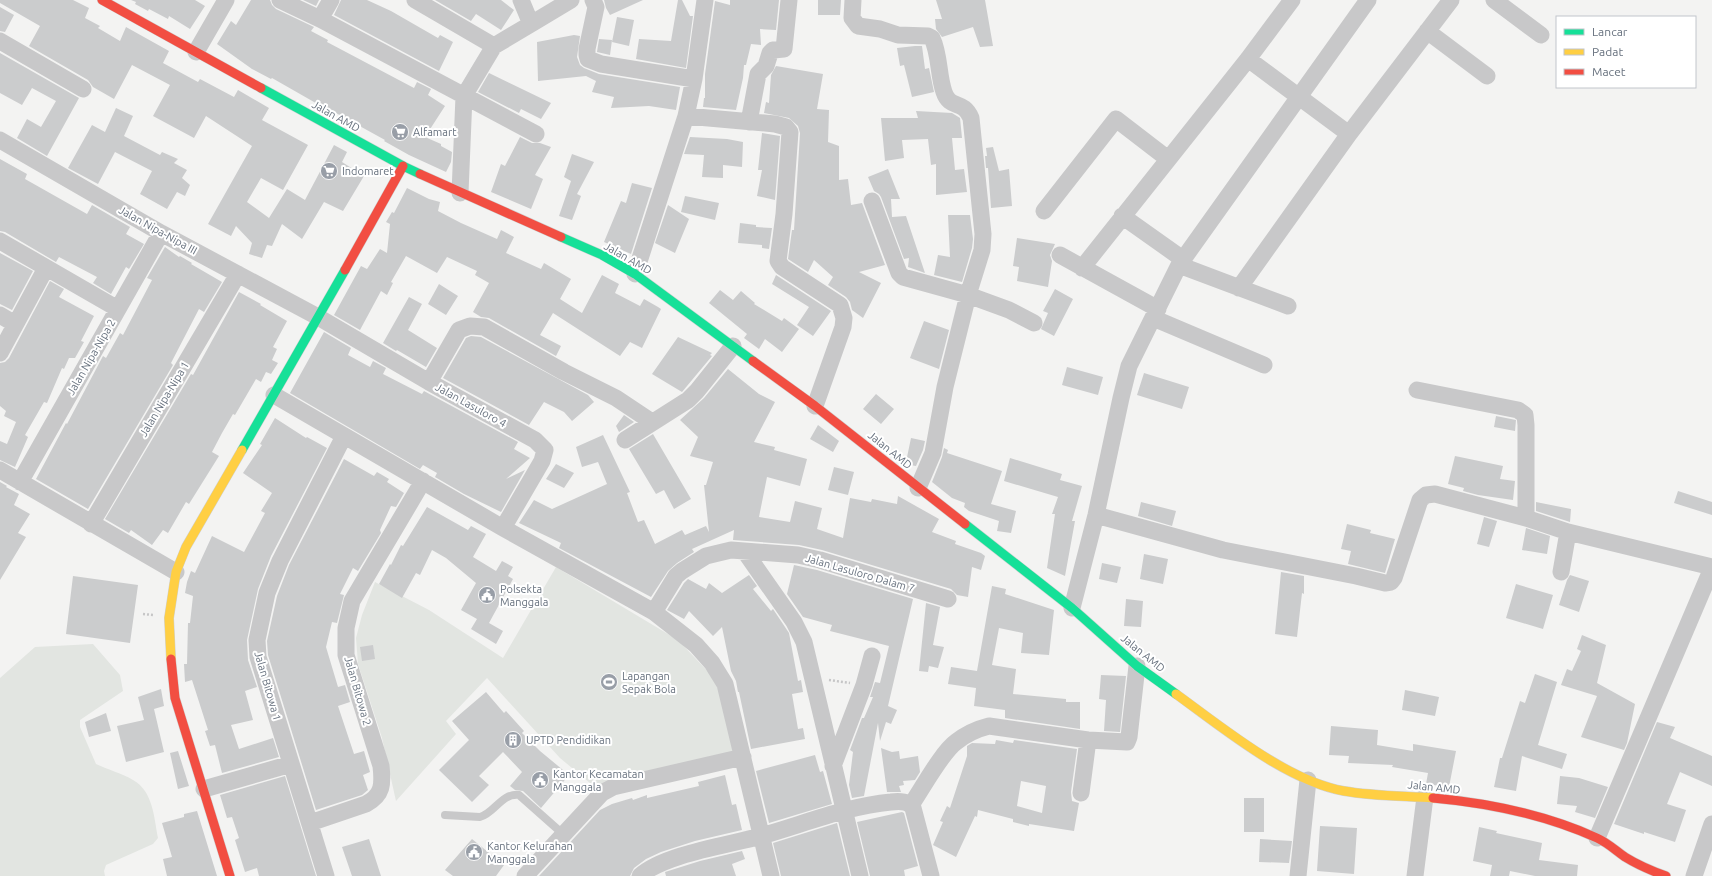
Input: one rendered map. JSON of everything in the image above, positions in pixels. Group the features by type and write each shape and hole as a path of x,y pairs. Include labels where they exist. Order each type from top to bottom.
{"street":[{"name":"Jalan AMD","path":"102,0 125,6 196,52 402,166 602,255 635,274 815,406 1072,608 1137,666 1254,750 1284,768 1308,780 1344,791 1453,800 1513,810 1559,824 1597,838 1611,845 1646,873 1666,876"},
{"path":"196,52 226,0"},
{"path":"280,0 320,19 536,134"},
{"path":"320,19 330,0"},
{"path":"415,0 494,46"},
{"path":"521,0 531,24"},
{"path":"460,193 464,96 494,46 571,0"},
{"path":"593,0 596,6 587,55 588,59 601,64 694,79"},
{"path":"635,274 686,116 694,79 705,0"},
{"path":"749,122 758,74 766,66 770,53 773,50 784,49 789,0"},
{"path":"853,0 852,18 858,26 880,29 898,35 928,36 932,38 944,93 950,102 964,107 971,118 983,243 982,250 968,295 945,388 933,453 918,488"},
{"path":"1082,268 1292,0"},
{"path":"1072,608 1096,515 1129,366 1181,262 1368,0"},
{"path":"1239,288 1349,134 1451,0"},
{"path":"1494,0 1541,35"},
{"path":"1427,31 1487,76"},
{"path":"0,41 83,89"},
{"path":"1248,58 1349,134"},
{"path":"686,116 775,124 786,128 790,132 784,214 778,262 840,305 843,311 843,327 815,406"},
{"path":"1044,211 1116,119 1168,159"},
{"name":"Jalan Nipa-Nipa III","path":"0,140 161,233 318,317"},
{"path":"230,876 175,698 169,618 176,572 186,547 274,395 402,166"},
{"path":"872,201 900,275 905,278 968,295 1009,310 1034,323"},
{"path":"1122,216 1181,262 1239,288 1288,306"},
{"name":"Jalan Nipa-Nipa 2","path":"20,482 161,233"},
{"path":"0,241 118,309"},
{"path":"1060,255 1156,314 1264,365"},
{"path":"0,353 46,268"},
{"name":"Jalan Nipa-Nipa 1","path":"91,524 238,274"},
{"path":"0,315 15,324"},
{"name":"Jalan Lasuloro 4","path":"318,317 429,382 535,440 545,450 542,461 503,528"},
{"path":"429,382 459,330 470,326 484,327 564,372 616,398 652,422"},
{"path":"625,440 688,400 733,346"},
{"path":"1417,390 1518,410 1525,415 1526,518"},
{"path":"274,395 503,528 654,612 696,645 715,668 725,684 771,876"},
{"name":"Jalan Bitowa 1","path":"326,876 258,657 256,640 267,593 280,561 344,436"},
{"path":"0,470 176,572"},
{"name":"Jalan Bitowa 2","path":"310,823 375,800 381,788 381,766 346,655 346,628 352,602 423,481"},
{"path":"1096,515 1223,550 1385,583 1391,582 1394,578 1417,505 1426,495 1435,494 1526,518 1568,532 1712,568 1597,838"},
{"path":"1561,572 1568,532"},
{"name":"Jalan Lasuloro Dalam 7","path":"654,612 676,576 682,570 715,553 731,550 798,555 820,560 948,599"},
{"path":"745,552 800,633 813,677 860,876"},
{"path":"833,766 864,685 872,656"},
{"path":"911,805 955,742 978,729 989,726 1088,740 1124,742 1128,740 1137,666"},
{"path":"1081,793 1088,740"},
{"path":"525,876 562,834 602,793 613,788 743,756"},
{"path":"204,790 291,764"},
{"path":"1298,876 1308,780"},
{"path":"1415,876 1426,797"},
{"path":"640,876 663,862 762,836 844,811 891,802 906,802 911,805 914,811 931,876"},
{"path":"1694,876 1712,824"}],"lane":[{"path":"445,815 485,816 505,798 511,795 519,796 522,797 562,834"}],"path":[{"path":"813,677 864,685"}],"shaded area":[{"path":"556,567 678,640 716,680 735,752 596,788 560,758 487,678 446,721 456,734 396,801 382,738 358,664 356,638 362,615 375,582 429,610 503,658"},
{"path":"93,644 120,675 123,691 80,720 80,727 96,764 120,773 133,780 145,791 152,805 158,838 153,844 106,865 104,871 105,876 0,876 0,678 35,647"}],"building":[{"path":"0,0 73,0 89,8 85,18 100,26 98,28 120,41 126,27 169,51 163,63 198,82 200,79 234,97 238,90 269,108 262,120 308,145 283,190 261,178 247,202 269,218 287,189 305,200 334,145 347,152 342,162 364,176 343,211 324,202 302,239 282,224 272,246 267,245 262,258 249,254 252,243 236,226 231,236 208,224 252,146 206,116 194,138 153,116 170,85 132,65 114,99 93,87 88,80 29,46 40,26 0,3"},
{"path":"131,0 195,0 205,6 190,29 169,16 168,19 149,9 148,11"},
{"path":"251,0 270,0 276,9 314,27 311,31 328,40 327,42 414,88 417,82 431,89 428,95 445,106 425,137 441,144 441,146 452,152 451,162 446,172 409,155 336,113 335,114 272,78 271,79 252,69 217,44 231,21 236,25"},
{"path":"303,0 319,0 316,6"},
{"path":"341,0 367,0 391,11 438,38 440,35 453,42 439,71 334,15"},
{"path":"435,0 501,0 514,10 501,30 476,14 471,21"},
{"path":"604,0 643,0 610,15"},
{"path":"678,0 682,0 690,16 693,16 686,68 636,59 639,39 671,41"},
{"path":"730,0 779,0 776,30 760,29 761,45 751,44 746,65 744,65 743,78 736,110 703,107 705,98 705,74 715,1 730,5"},
{"path":"818,0 841,0 840,15 818,15"},
{"path":"936,0 985,0 993,46 980,47 973,27 942,37 936,29 935,19 942,19"},
{"path":"0,7 14,15 5,32 0,31"},
{"path":"617,17 634,20 629,46 612,42"},
{"path":"574,35 580,36 577,57 580,65 584,68 599,74 680,87 676,110 649,106 611,108 614,97 592,92 596,81 586,76 538,81 537,42"},
{"path":"599,39 612,40 610,55 597,52"},
{"path":"922,46 925,69 929,68 934,92 912,97 904,65 900,66 897,48"},
{"path":"0,53 79,98 47,156 17,138 27,119 41,127 56,101 32,88 22,105 0,93"},
{"path":"776,66 823,74 817,109 829,110 828,142 839,146 839,180 848,179 851,205 862,203 885,265 859,272 881,283 863,318 852,310 850,302 846,297 828,285 833,277 814,260 808,272 788,259 792,230 794,230 800,133 798,126 789,118 764,113 766,102 769,103 771,75"},
{"path":"489,73 551,103 541,119 521,109 519,113 478,92"},
{"path":"116,108 133,116 124,136 160,155 162,152 178,159 174,163 187,170 182,178 190,185 185,196 177,192 167,209 140,194 152,171 115,152 98,184 68,168 92,125 105,132"},
{"path":"916,111 952,113 960,118 962,138 952,138 955,170 964,169 967,192 936,195 936,164 931,165 928,139 902,140 904,158 885,161 881,118 918,118"},
{"path":"762,133 780,136 775,200 757,196 762,170 758,170"},
{"path":"520,137 532,143 540,143 551,147 535,175 543,179 531,209 491,192 501,164 505,166"},
{"path":"690,137 727,139 743,142 742,167 723,165 723,178 702,177 704,155 684,154"},
{"path":"993,147 999,171 1009,169 1012,206 991,208 988,168 986,168 985,156 987,156 986,148"},
{"path":"572,154 594,162 577,194 581,196 572,220 559,216 571,181 564,177"},
{"path":"0,159 27,174 25,179 87,214 92,205 130,227 126,234 144,244 129,269 126,267 111,294 93,283 97,277 59,257 56,262 5,232 0,231"},
{"path":"888,169 900,199 891,199 892,217 906,216 925,273 908,267 909,258 904,259 881,197 874,191 868,177"},
{"path":"632,183 652,188 631,254 604,242 621,201 626,203"},
{"path":"407,188 429,199 440,202 438,211 461,223 497,239 501,230 514,237 506,253 541,269 544,263 571,279 560,299 582,313 602,275 619,284 615,293 640,306 644,299 661,309 642,348 630,342 620,356 553,313 540,335 561,346 556,356 489,318 481,317 473,312 489,283 475,275 477,271 447,257 437,273 406,256 391,282 393,283 387,295 381,291 360,330 334,315 361,266 367,269 380,249 387,253 390,224 386,222 392,212 394,213"},
{"path":"685,196 719,203 715,220 681,212"},
{"path":"668,205 689,219 675,253 655,243"},
{"path":"948,215 970,215 973,239 972,248 962,282 934,275 938,255 950,257"},
{"path":"740,223 756,225 756,227 772,228 769,249 762,248 762,245 738,243"},
{"path":"1017,238 1055,244 1050,255 1052,261 1048,287 1017,281 1019,267 1013,266"},
{"path":"165,247 222,282 204,312 199,309 171,363 173,365 88,509 36,479 103,356 106,358 120,333 123,335 152,280 147,278"},
{"path":"0,253 33,271 12,310 0,304"},
{"path":"776,275 831,311 813,336 797,325 809,307 772,284"},
{"path":"50,281 64,289 59,297 94,316 81,341 84,342 75,358 69,358 64,369 62,368 47,403 44,402 25,435 28,437 15,467 0,460 0,441 7,444 16,422 4,416 6,411 0,406 0,363 5,362 9,358"},
{"path":"439,284 458,296 446,315 428,304"},
{"path":"1055,289 1073,299 1054,336 1041,329 1048,313 1043,311"},
{"path":"720,290 733,300 741,291 755,303 754,304 782,321 784,318 799,329 782,352 765,339 759,349 744,338 747,334 709,303"},
{"path":"239,292 287,321 273,347 277,349 272,360 278,363 271,374 266,372 261,382 256,379 235,415 233,414 222,433 212,452 219,456 189,504 186,502 168,533 163,530 152,545 131,530 129,533 105,519 191,374 193,375"},
{"path":"409,297 422,304 408,330 437,348 426,367 383,343"},
{"path":"924,321 949,330 939,369 910,358"},
{"path":"324,332 351,348 348,355 370,367 373,361 386,368 383,374 422,394 424,391 518,442 514,449 530,458 506,479 525,470 501,512 464,494 435,477 437,473 423,465 420,469 290,393"},
{"path":"471,336 481,337 588,395 594,402 572,421 564,412 544,402 529,425 443,378 466,338"},
{"path":"678,337 712,353 710,355 712,356 682,392 652,374"},
{"path":"1067,367 1103,377 1098,395 1062,385"},
{"path":"728,369 759,394 775,402 754,442 775,447 774,450 807,459 800,486 767,477 759,517 790,522 795,501 822,508 817,529 843,538 850,498 871,502 872,499 897,504 898,496 939,519 932,532 956,541 955,544 981,553 985,556 981,570 972,567 968,597 957,595 951,589 822,550 799,545 733,540 734,530 692,549 694,552 668,571 651,597 559,548 561,543 519,523 534,500 552,509 607,484 598,462 582,467 576,447 603,435 630,492 627,493 638,522 644,520 655,544 682,530 685,535 706,526 709,532 704,485 706,485 713,462 690,456 698,437 680,420 704,398"},
{"path":"1144,373 1189,387 1182,409 1137,395"},
{"path":"876,394 894,409 881,424 863,409"},
{"path":"624,415 634,422 619,432 616,426"},
{"path":"1496,416 1516,420 1515,431 1494,427"},
{"path":"275,418 306,438 307,437 327,448 271,556 258,589 247,640 248,660 257,687 245,691 253,720 231,725 239,749 273,738 279,757 222,773 215,745 210,746 205,731 208,730 192,680 185,682 184,664 187,664 188,623 190,623 193,596 185,593 191,571 195,573 212,536 244,552 265,513 261,511 272,493 243,473 262,445 260,444"},
{"path":"818,425 839,441 833,452 810,439"},
{"path":"653,434 691,499 674,509 664,490 656,494 629,449"},
{"path":"911,438 925,441 916,466 910,465 906,462"},
{"path":"944,448 948,450 947,453 1002,471 991,504 1016,511 1011,533 997,531 999,521 969,511 964,507 965,503 952,498 932,482"},
{"path":"1455,456 1503,466 1500,479 1515,481 1513,500 1478,495 1463,491 1464,488 1448,484"},
{"path":"1010,458 1062,474 1060,480 1082,486 1072,521 1075,521 1065,576 1047,568 1055,514 1052,514 1058,497 1004,481"},
{"path":"344,459 374,476 377,472 389,479 387,482 404,493 396,507 391,506 380,530 381,533 358,571 353,568 340,594 344,595 337,623 332,622 326,647 338,687 345,685 350,702 338,706 354,754 364,751 370,772 363,775 368,790 362,795 316,810 268,655 267,641 277,596 289,565"},
{"path":"556,464 574,473 564,488 546,479"},
{"path":"834,467 854,472 848,495 828,490"},
{"path":"0,482 19,494 14,505 30,514 18,533 26,537 0,580"},
{"path":"1678,491 1712,502 1712,515 1674,503"},
{"path":"1141,502 1176,511 1172,526 1138,516"},
{"path":"1536,502 1571,509 1570,522 1536,511"},
{"path":"427,507 468,530 471,526 486,534 473,557 496,571 502,561 513,567 508,576 513,579 489,623 503,631 496,644 471,629 477,619 461,610 476,583 446,558 432,550 420,575 416,573 402,598 379,584 401,545 403,546"},
{"path":"1484,517 1497,521 1489,547 1477,544"},
{"path":"1347,524 1371,530 1370,533 1395,539 1385,573 1348,564 1351,551 1341,549"},
{"path":"1526,528 1550,536 1547,554 1522,550"},
{"path":"1144,554 1168,559 1163,584 1140,579"},
{"path":"1102,563 1121,567 1117,583 1099,579"},
{"path":"794,565 817,570 913,599 888,706 897,710 891,724 886,722 880,741 878,723 864,796 852,798 849,785 853,752 850,750 862,718 864,718 873,697 870,697 875,682 880,683 889,646 830,631 832,625 803,617 787,594"},
{"path":"1281,572 1304,576 1304,594 1302,593 1297,637 1275,634"},
{"path":"749,575 757,586 753,589 771,611 773,609 789,633 798,681 801,680 803,692 792,694 798,729 803,728 805,739 751,749 739,692 731,671 722,627 713,636 689,611 684,619 667,610 688,579 706,589 709,583 722,593"},
{"path":"1570,575 1589,581 1579,612 1559,605"},
{"path":"73,576 138,585 130,643 66,634"},
{"path":"1516,584 1553,595 1543,629 1506,618"},
{"path":"992,586 1006,589 1005,594 1054,610 1049,655 1021,653 1023,633 999,628 992,665 1016,669 1013,694 1066,699 1066,702 1080,702 1080,729 1005,718 1005,710 974,706 976,688 948,684 951,667 977,671"},
{"path":"1126,599 1143,601 1141,627 1124,626"},
{"path":"926,603 940,607 933,645 944,647 938,668 929,666 928,672 919,671"},
{"path":"1582,635 1606,645 1597,683 1635,704 1627,743 1624,750 1581,737 1597,696 1561,685 1567,669 1572,671 1581,651 1577,649"},
{"path":"373,645 375,659 362,661 360,647"},
{"path":"1535,674 1557,682 1538,745 1567,754 1562,769 1522,756 1516,791 1494,787 1500,758 1502,758 1520,701 1525,703"},
{"path":"1101,675 1126,676 1120,732 1104,731 1106,700 1099,699"},
{"path":"161,689 164,706 154,709 164,752 126,762 117,726 144,720 138,697"},
{"path":"1405,690 1439,697 1435,716 1402,710"},
{"path":"486,692 504,713 506,711 524,731 522,733 540,751 569,775 541,808 523,791 515,790 510,786 522,772 503,752 479,776 489,785 472,802 439,770 469,740 452,721"},
{"path":"106,713 111,731 89,737 85,722"},
{"path":"1657,722 1675,727 1670,738 1712,756 1712,786 1680,772 1667,804 1686,810 1675,842 1614,824"},
{"path":"1331,726 1378,730 1377,745 1413,751 1413,744 1456,751 1449,787 1426,784 1428,773 1392,767 1393,765 1348,763 1349,756 1329,755"},
{"path":"996,740 1013,743 1014,740 1077,749 1071,792 1072,801 1079,803 1074,831 1029,824 1029,826 1013,822 1013,819 978,810 977,817 975,816 956,857 933,845 943,822 940,821 947,806 950,808 967,756 967,746 972,743 995,744","holes":["1021,781 1046,786 1042,813 1017,806"]},
{"path":"881,748 892,752 899,751 900,759 918,756 920,772 915,780 903,781 904,785 899,786 901,792 887,792"},
{"path":"178,751 189,786 178,789 170,753"},
{"path":"815,755 820,772 823,771 832,804 769,823 756,771"},
{"path":"725,775 732,805 736,804 742,830 695,841 661,852 646,859 634,868 630,876 539,876 600,810 612,804 632,798 633,800 647,795 647,798 699,786 698,782"},
{"path":"285,776 316,876 259,876 257,868 245,872 235,840 239,838 232,817 227,818 220,795"},
{"path":"1560,776 1579,778 1608,787 1595,818 1575,812 1577,806 1557,804"},
{"path":"1244,798 1264,798 1264,832 1244,832"},
{"path":"197,811 217,876 167,876 163,859 172,857 162,823 184,817 184,814"},
{"path":"902,812 904,813 918,866 904,870 905,876 870,876 857,822"},
{"path":"837,823 850,876 781,876 773,843"},
{"path":"1320,826 1357,828 1354,874 1317,871"},
{"path":"1479,827 1497,831 1496,833 1542,843 1539,860 1578,865 1577,876 1535,876 1510,871 1509,876 1490,876 1492,865 1473,861"},
{"path":"369,839 381,876 352,876 342,847"},
{"name":"Kantor Kelurahan Manggala","path":"472,839 504,865 496,876 453,876 445,870"},
{"path":"1260,839 1292,841 1289,863 1259,862"},
{"path":"742,851 745,859 732,864 736,876 666,876 665,872 700,861"}],"traffic: fast":[{"path":"261,88 420,174"},
{"path":"561,237 602,255 635,274 753,361"},
{"path":"242,450 345,270"},
{"path":"965,524 1072,608 1137,666 1176,694"}],"traffic: slow":[{"path":"171,659 169,618 176,572 186,547 242,450"},
{"path":"1176,694 1256,752 1278,765 1322,785 1344,791 1366,794 1433,798"}],"traffic: jam":[{"path":"102,0 261,88"},
{"path":"345,270 403,166"},
{"path":"420,174 561,237"},
{"path":"753,361 815,406 965,524"},
{"path":"171,659 175,698 230,876"},
{"path":"1433,798 1475,803 1517,811 1558,823 1597,838 1630,860 1645,868 1666,876"}],"place":[{"name":"Alfamart","path":"400,132"},
{"name":"Indomaret","path":"329,171"},
{"name":"Polsekta Manggala","path":"487,595"},
{"name":"Lapangan Sepak Bola","path":"609,682"},
{"name":"UPTD Pendidikan","path":"513,740"},
{"name":"Kantor Kecamatan Manggala","path":"540,780"},
{"name":"Kantor Kelurahan Manggala","path":"474,852"}]}
